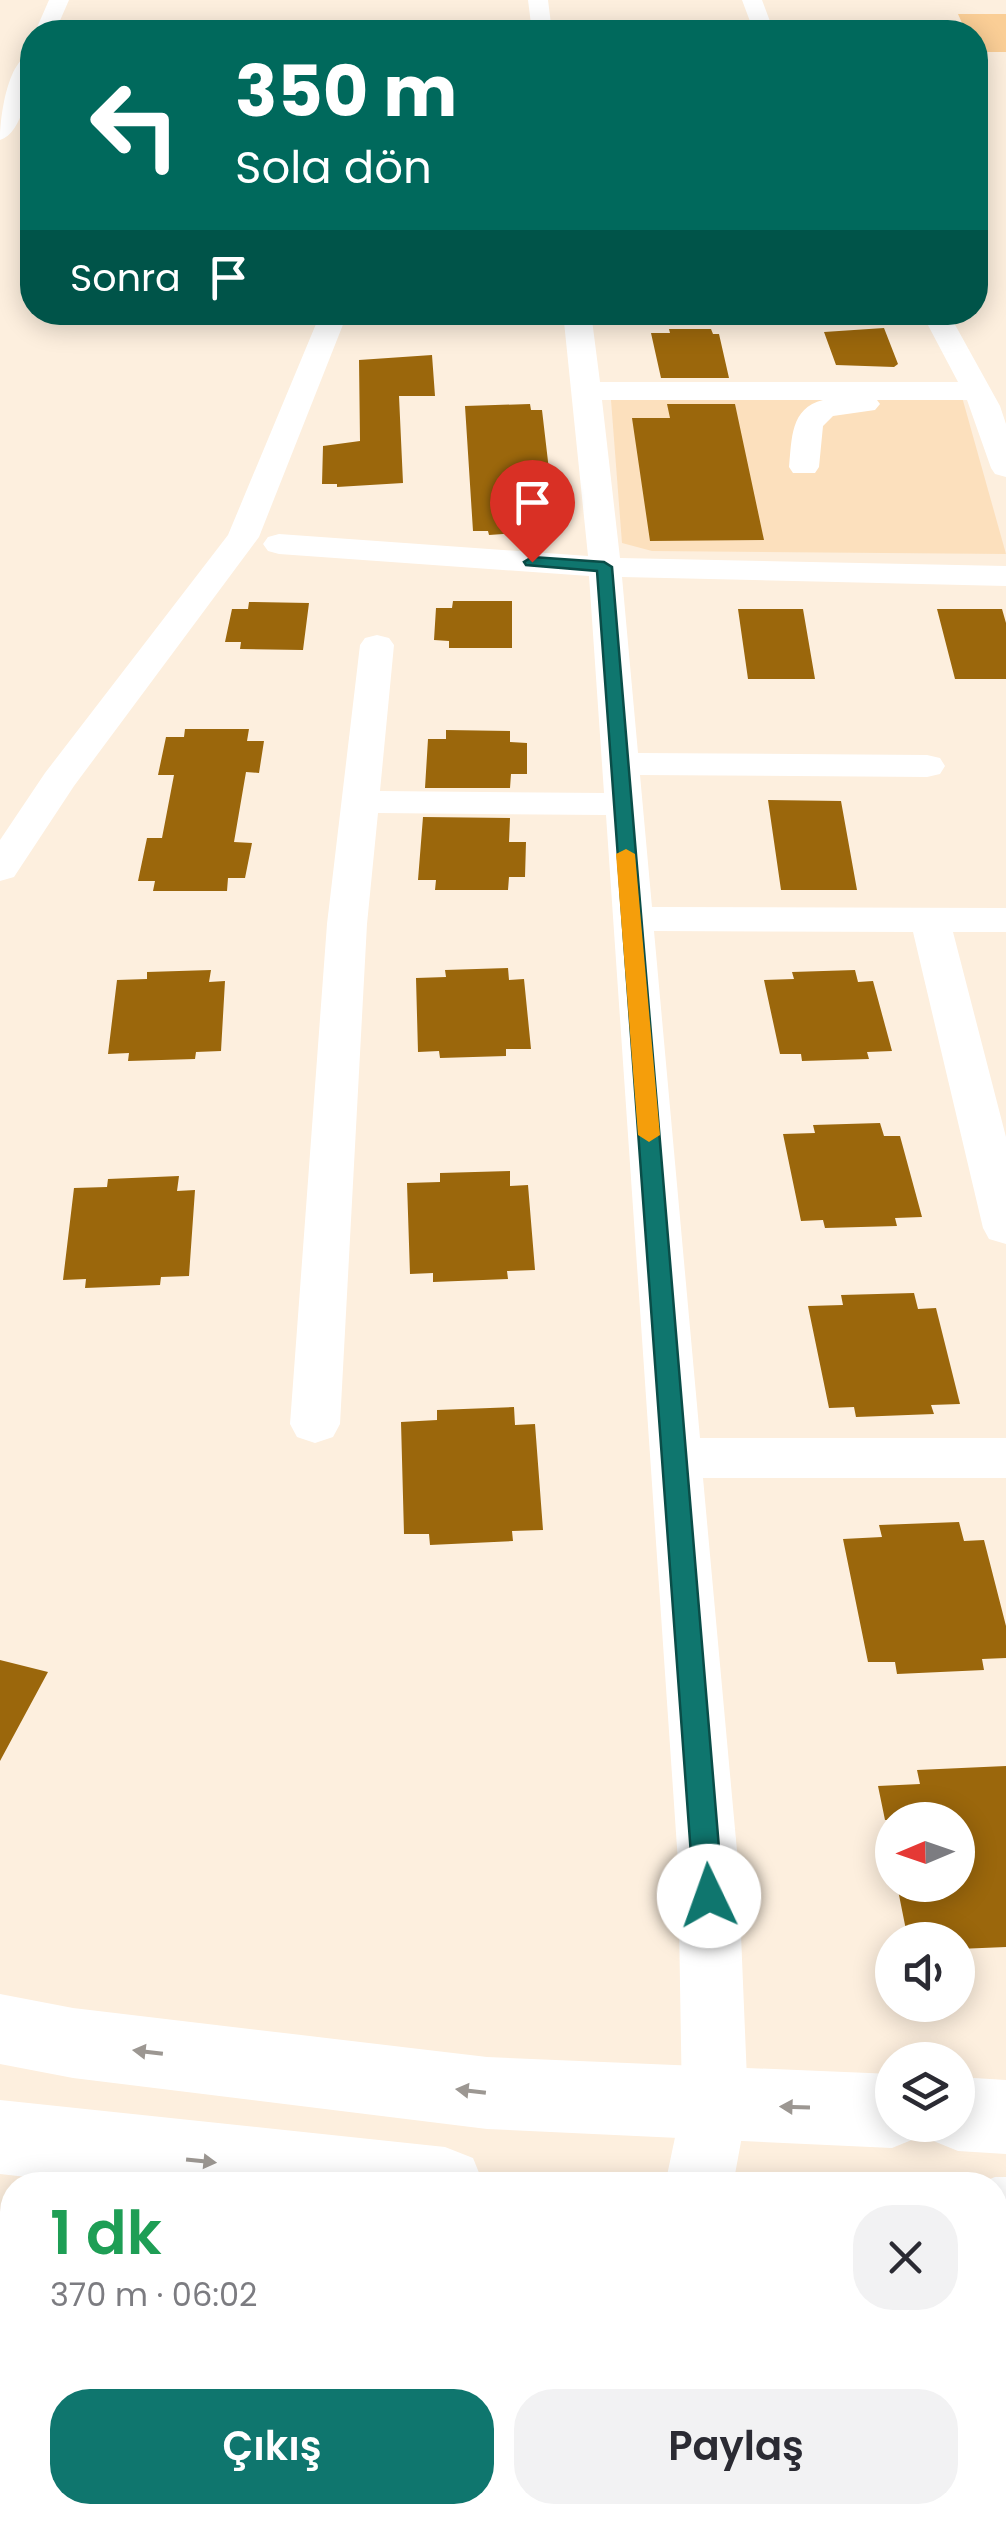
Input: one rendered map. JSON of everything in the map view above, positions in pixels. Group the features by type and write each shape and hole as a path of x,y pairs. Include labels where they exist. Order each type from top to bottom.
{"main road":[{"path":"0,2029 72,2043 488,2093 875,2110"},
{"path":"975,2115 1006,2117"},
{"path":"0,2137 324,2172"}],"street":[{"path":"0,133 20,87"},
{"path":"0,869 58,781 243,536 330,325"},
{"path":"578,325 604,567 708,1862 715,2104 702,2172"},
{"path":"941,325 982,403 1006,468"},
{"path":"586,391 982,403"},
{"path":"804,467 808,423 825,408 869,404 921,415 982,403"},
{"path":"280,544 604,567 1006,576"},
{"path":"315,1424 347,924 377,644"},
{"path":"360,802 927,766"},
{"path":"631,919 1006,920"},
{"path":"930,920 1006,1228"},
{"path":"675,1458 1006,1458"}],"shaded area":[{"path":"958,14 1006,14 1006,52 988,52 988,20 961,20"},
{"path":"962,397 1006,554 652,551 622,543 611,400"}],"building":[{"path":"884,328 898,364 836,365 824,332"},
{"path":"669,329 711,329 713,334 719,334 729,378 661,378 651,333 670,333"},
{"path":"432,355 435,396 399,396 403,483 337,487 322,484 323,446 360,441 359,360"},
{"path":"530,404 531,410 542,410 556,530 489,535 488,531 473,531 465,406"},
{"path":"667,404 735,404 764,540 650,541 632,418 670,418"},
{"path":"453,601 512,601 512,648 449,648 449,641 434,640 436,608 452,608"},
{"path":"249,602 309,603 303,650 240,649 241,642 225,642 232,609 248,609"},
{"path":"738,609 803,609 815,679 748,679"},
{"path":"937,609 1002,609 1006,623 1006,679 955,679"},
{"path":"185,729 249,729 247,741 264,741 259,773 246,772 234,842 252,843 245,878 228,878 227,891 153,891 155,881 138,881 147,838 162,838 174,775 158,775 166,737 184,737"},
{"path":"446,730 510,731 510,742 527,743 527,774 511,774 510,788 425,788 428,739 446,739"},
{"path":"768,800 841,801 857,890 781,890"},
{"path":"423,817 510,818 509,842 526,842 525,877 509,877 508,890 435,890 436,880 418,880"},
{"path":"508,968 509,980 524,979 531,1049 506,1049 506,1056 440,1058 439,1051 418,1052 416,978 446,977 445,970"},
{"path":"211,970 209,982 225,981 221,1051 196,1052 195,1059 128,1061 129,1053 108,1054 117,980 147,979 147,972"},
{"path":"855,970 858,982 873,981 892,1051 867,1052 869,1059 802,1061 801,1054 780,1054 764,980 794,979 792,972"},
{"path":"880,1123 884,1136 900,1136 922,1217 895,1218 897,1226 825,1228 823,1220 801,1221 783,1134 815,1133 813,1125"},
{"path":"510,1171 510,1186 528,1185 535,1270 507,1271 508,1279 433,1282 433,1273 410,1274 407,1183 440,1182 440,1173"},
{"path":"179,1176 177,1191 195,1190 189,1276 161,1277 160,1285 85,1288 86,1279 63,1280 74,1188 107,1187 108,1179"},
{"path":"914,1293 918,1309 936,1308 960,1404 931,1405 934,1414 856,1417 854,1407 829,1408 808,1306 843,1305 841,1295"},
{"path":"514,1407 515,1425 535,1424 543,1530 512,1531 513,1541 430,1545 429,1534 404,1534 401,1422 437,1420 437,1410"},
{"path":"959,1522 964,1541 984,1540 1006,1626 1006,1658 982,1659 984,1670 897,1674 895,1662 868,1662 843,1539 882,1537 879,1525"},
{"path":"0,1660 48,1672 0,1761"},
{"path":"1006,1766 1006,1947 975,1948 975,1922 904,1922 900,1902 975,1902 975,1802 881,1802 878,1786 920,1784 917,1770"}],"slow traffic":[{"path":"626,854 649,1135"}],"route":[{"path":"532,562 604,567 709,1896"}]}
